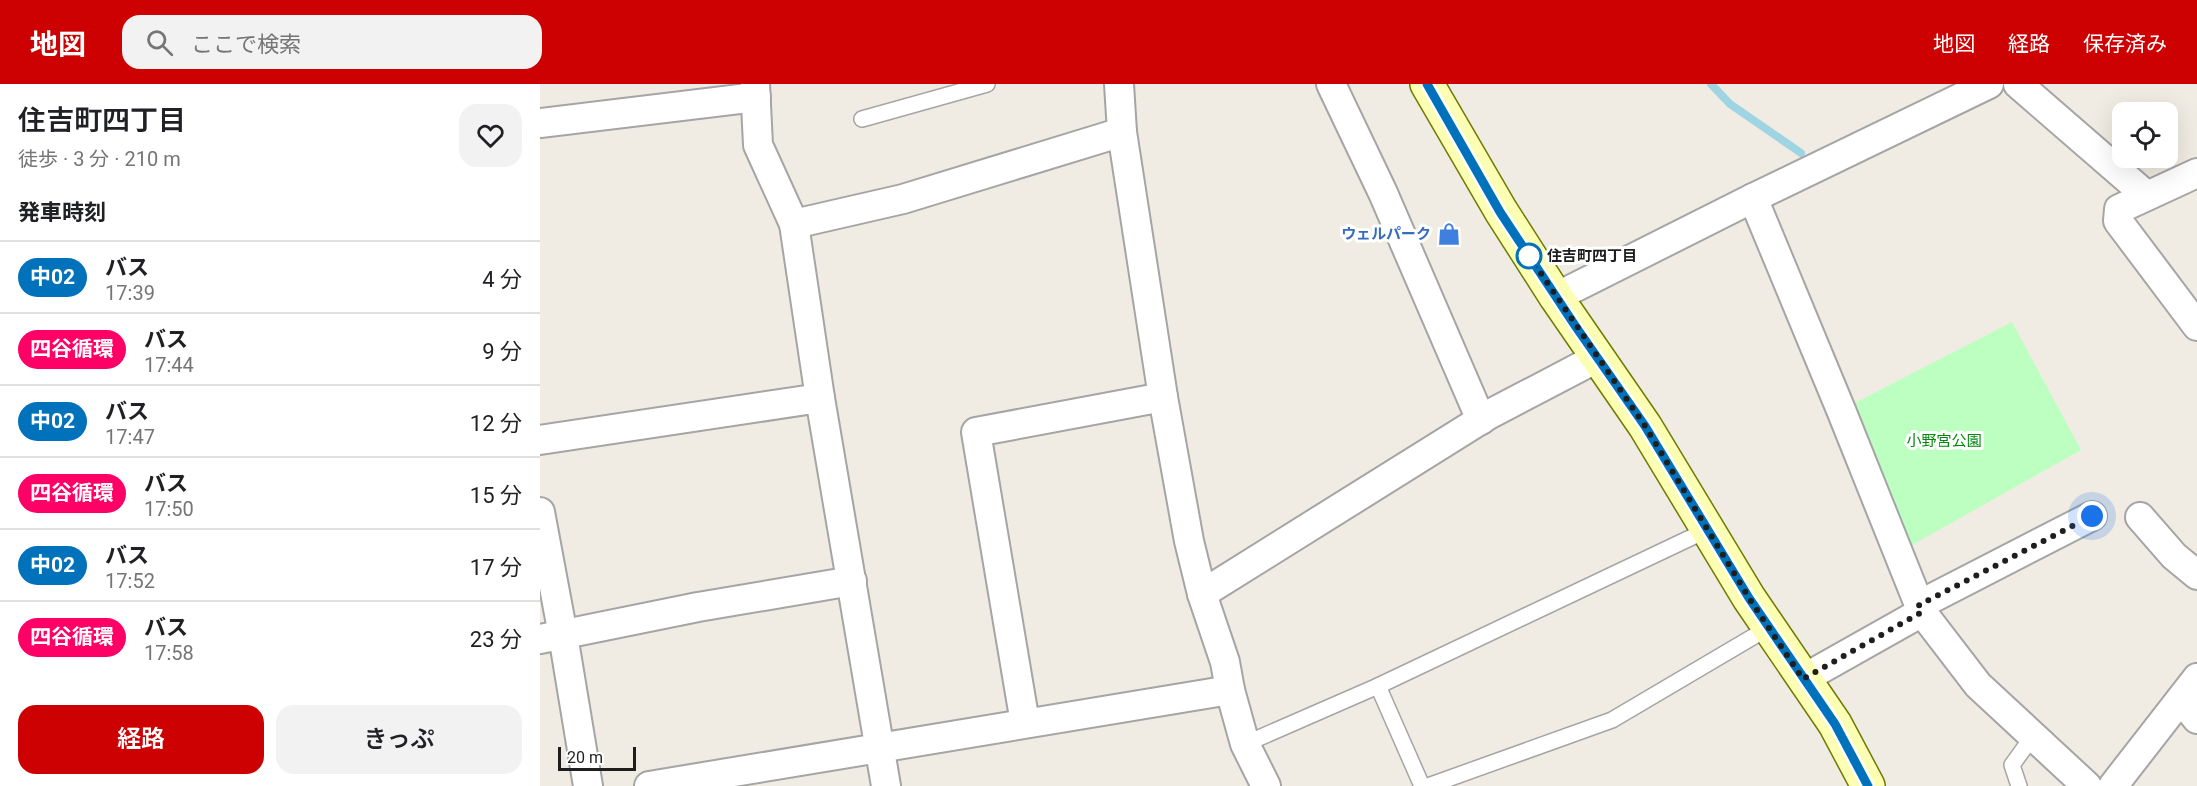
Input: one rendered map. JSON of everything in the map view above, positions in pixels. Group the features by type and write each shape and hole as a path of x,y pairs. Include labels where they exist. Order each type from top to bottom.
{"street":[{"path":"1119,84 1122,132 1163,397 1189,541 1202,594 1225,662 1245,744 1266,786"},
{"path":"1331,84 1383,193 1481,420"},
{"path":"1427,84 1500,212 1645,426 1768,628 1835,724 1868,786"},
{"path":"1556,297 1753,198 1989,84"},
{"path":"2018,84 2146,195"},
{"path":"540,123 755,91 758,145 794,224 820,398 886,786"},
{"path":"794,224 903,199 1122,132"},
{"path":"2197,173 2119,209 2118,221 2197,326"},
{"path":"1753,198 1921,608 1978,685 2087,786"},
{"path":"1202,594 1481,420 1597,358"},
{"path":"1025,723 976,432 1163,397"},
{"path":"540,440 820,398"},
{"path":"540,512 552,637 588,786"},
{"path":"1803,679 1921,608 2092,516"},
{"path":"2140,517 2174,556 2197,575"},
{"path":"552,637 698,607 852,581"},
{"path":"649,786 1230,690"},
{"path":"2113,786 2192,699"}],"lane":[{"path":"862,119 987,84"},
{"path":"1245,744 1378,686 1707,530"},
{"path":"1428,786 1612,720 1768,628"},
{"path":"1378,686 1422,786"},
{"path":"2019,786 2012,765 2033,736"}],"green space":[{"name":"小野宮公園","path":"2012,322 2081,450 1905,549 1841,410"}],"waterway":[{"path":"1711,84 1730,104 1801,153"}],"bus line":[{"name":"中02","path":"1427,84 1500,212 1645,426 1768,628 1835,724 1868,786"}],"place":[{"name":"ウェルパーク","path":"1449,234"},
{"name":"住吉町四丁目","path":"1529,256"}],"route":[{"path":"1529,256 1645,426 1749,598 1803,679 1922,612 1919,605 2092,516"}]}
